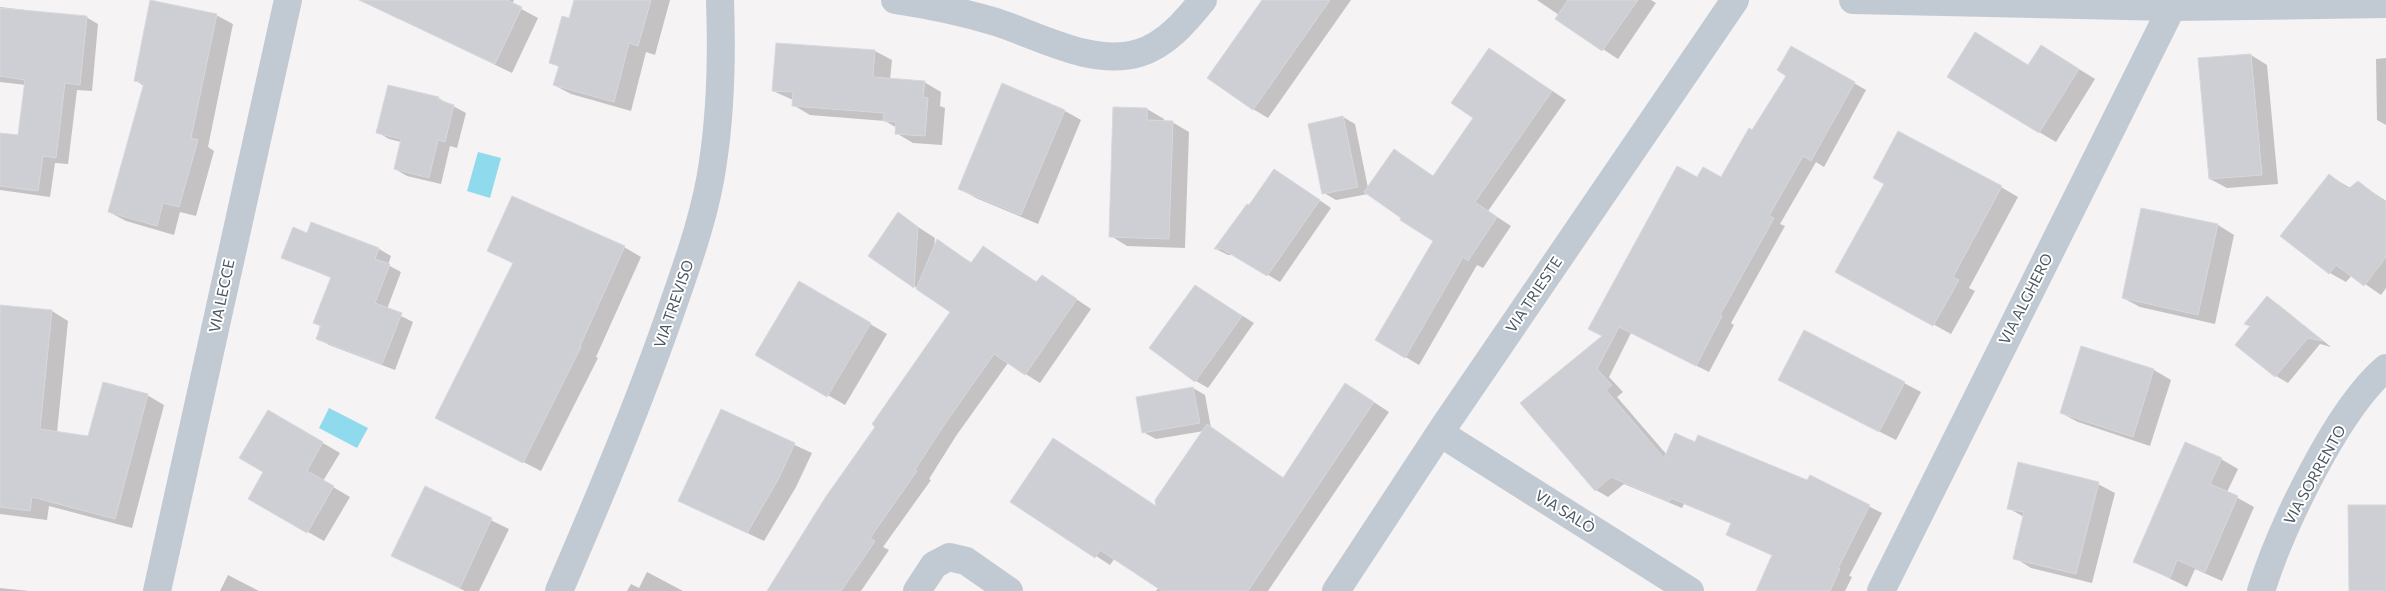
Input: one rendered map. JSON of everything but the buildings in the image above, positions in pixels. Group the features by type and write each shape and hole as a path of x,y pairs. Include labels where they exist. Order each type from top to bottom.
{"street":[{"name":"VIA LECCE","path":"157,591 288,0"},
{"name":"VIA TREVISO","path":"559,591 642,392 698,230 713,164 719,112 722,68 720,0"},
{"path":"895,0 970,15 1082,52 1120,56 1138,54 1158,44 1184,22 1203,0"},
{"name":"VIA TRIESTE","path":"1336,591 1440,433 1735,0"},
{"path":"1853,0 2172,7 2386,4"},
{"name":"VIA ALGHERO","path":"1881,591 2172,7"},
{"name":"VIA SORRENTO","path":"2261,591 2290,517 2325,452 2358,401 2386,368"},
{"name":"VIA SALÒ","path":"1440,433 1690,591"},
{"path":"917,591 934,565 949,557 966,561 1009,591"}],"water":[{"path":"478,152 501,158 490,198 467,191"},
{"path":"329,408 368,428 357,448 319,428"}]}
